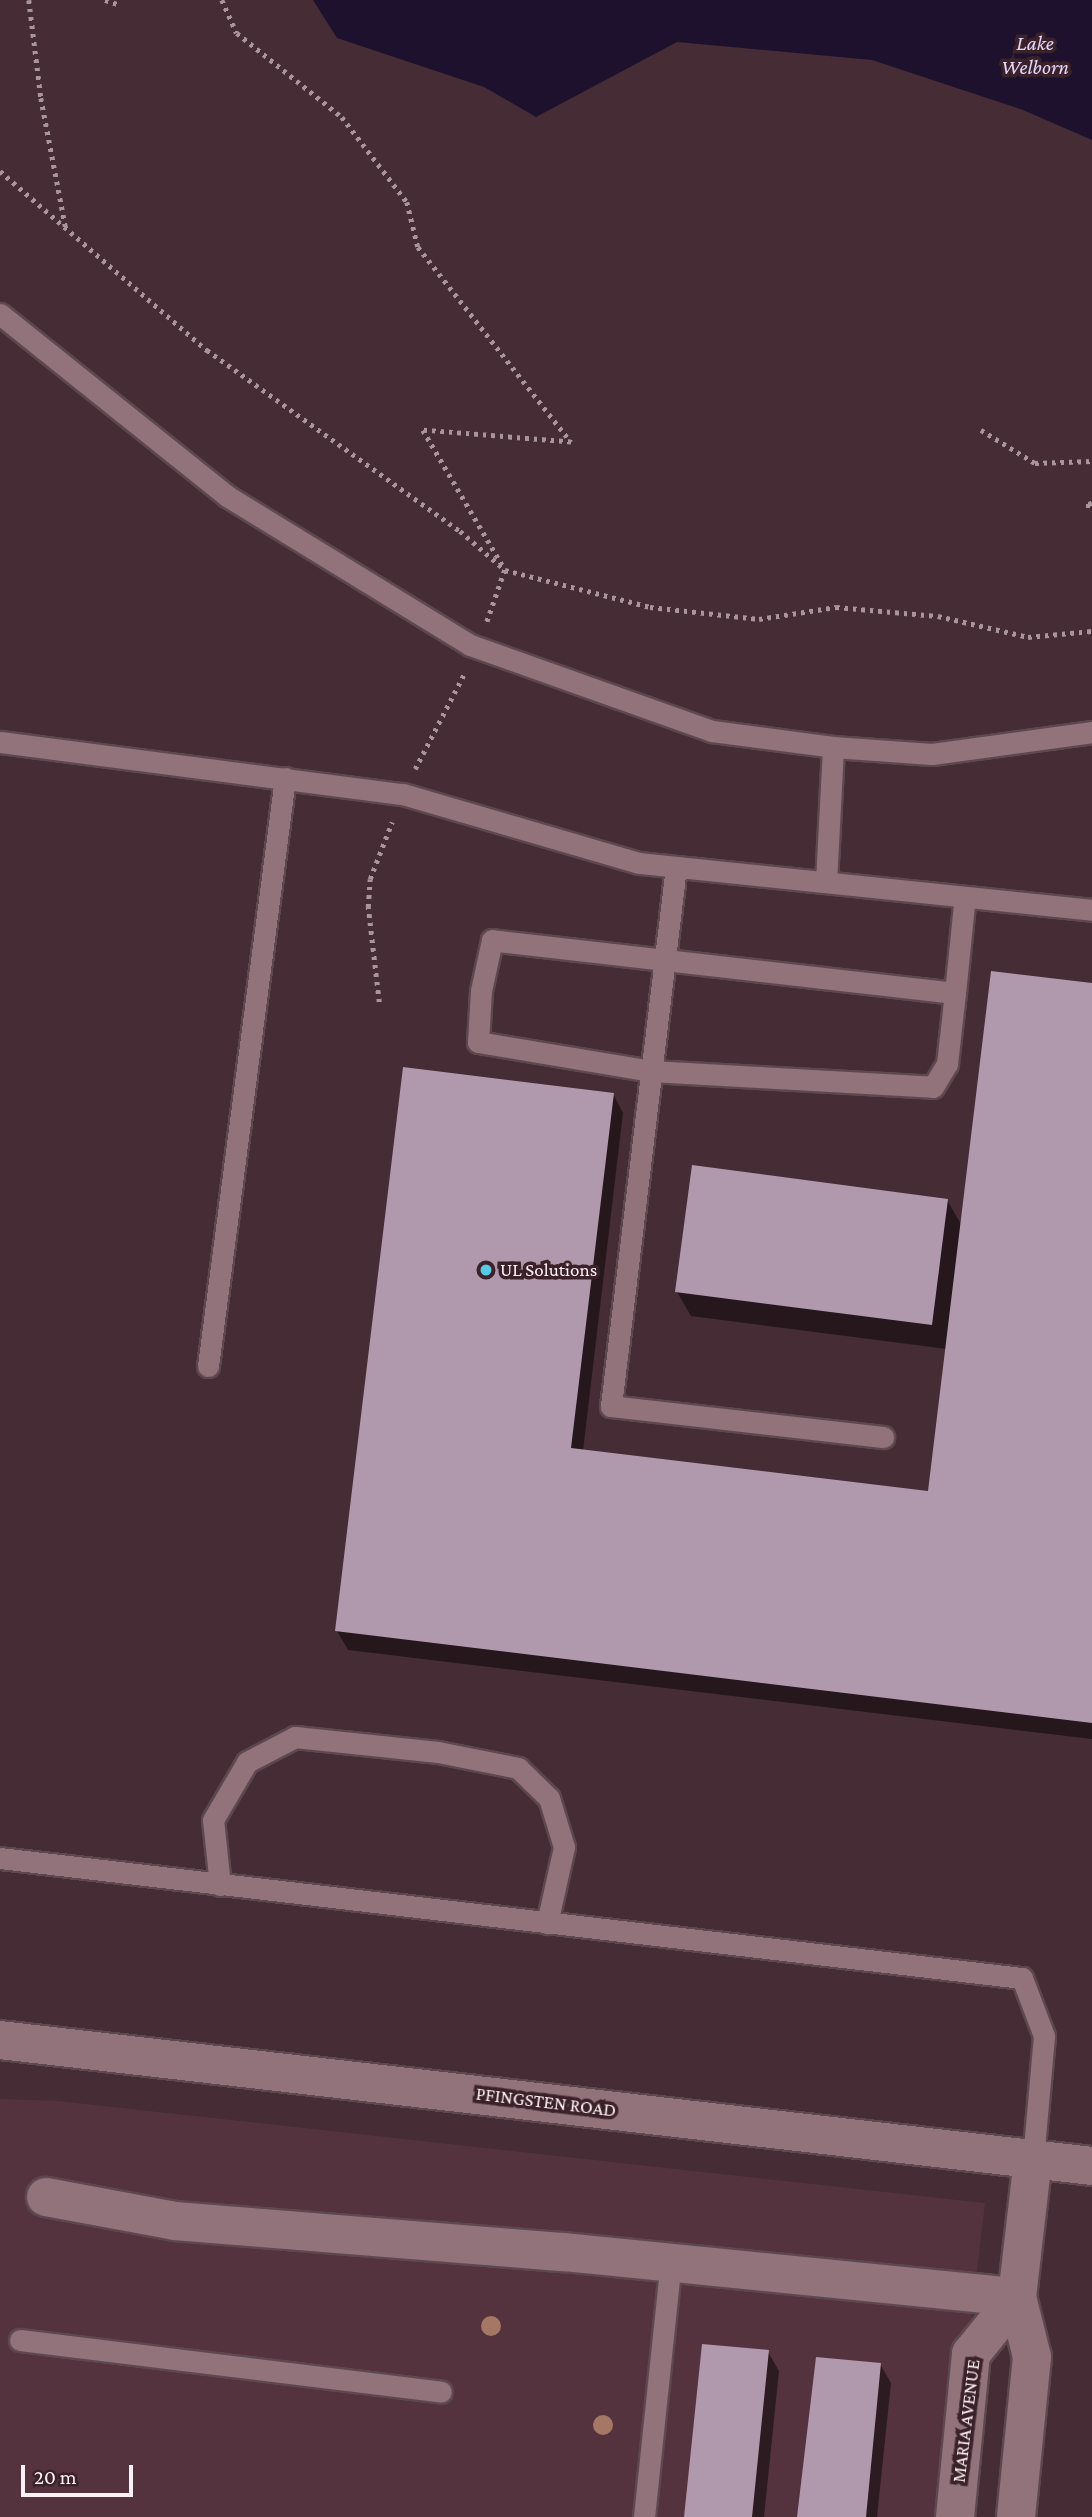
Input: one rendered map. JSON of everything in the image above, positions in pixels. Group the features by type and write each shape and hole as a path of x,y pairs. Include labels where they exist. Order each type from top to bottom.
{"street":[{"name":"PFINGSTEN ROAD","path":"0,2040 1092,2166"},
{"path":"1016,2517 1032,2357 1017,2297 1033,2159"},
{"path":"46,2197 175,2221 671,2262 1017,2297"},
{"name":"MARIA AVENUE","path":"955,2517 971,2354 1017,2297"}],"lane":[{"path":"0,314 228,496 470,645 712,731 833,747 932,754 1092,732"},
{"path":"0,742 402,794 639,863 1092,910"},
{"path":"826,882 833,747"},
{"path":"208,1366 285,778"},
{"path":"676,867 611,1406 883,1437"},
{"path":"955,993 666,957 492,940 481,991 478,1042 651,1071 933,1087 947,1064 966,897"},
{"path":"220,1885 213,1821 247,1762 295,1737 438,1752 518,1768 549,1798 564,1847 547,1923"},
{"path":"0,1857 1022,1978 1044,2036 1033,2159"},
{"path":"644,2517 671,2262"},
{"path":"20,2340 441,2392"}],"path":[{"path":"29,0 41,98 67,230"},
{"path":"105,0 120,5"},
{"path":"222,0 237,33 342,117 407,202 418,247 571,442 423,430 505,570"},
{"path":"0,171 207,350 460,531 505,570 650,607 732,616 759,618 836,607 939,616 1028,637 1092,631"},
{"path":"981,430 1035,463 1092,461"}],"shaded area":[{"path":"0,2099 58,2101 985,2203 948,2517 0,2517"}],"water":[{"name":"Lake Welborn","path":"313,0 1092,0 1092,140 1023,110 872,60 677,42 536,117 484,87 337,38"}],"building":[{"name":"UL Solutions","path":"991,971 1092,983 1092,1723 335,1631 403,1067 614,1093 571,1448 928,1491"},
{"path":"692,1165 948,1199 932,1325 675,1292"},
{"path":"702,2344 769,2350 752,2517 684,2517"},
{"path":"816,2357 881,2363 866,2517 797,2517"}],"place":[{"name":"UL Solutions","path":"486,1270"}]}
